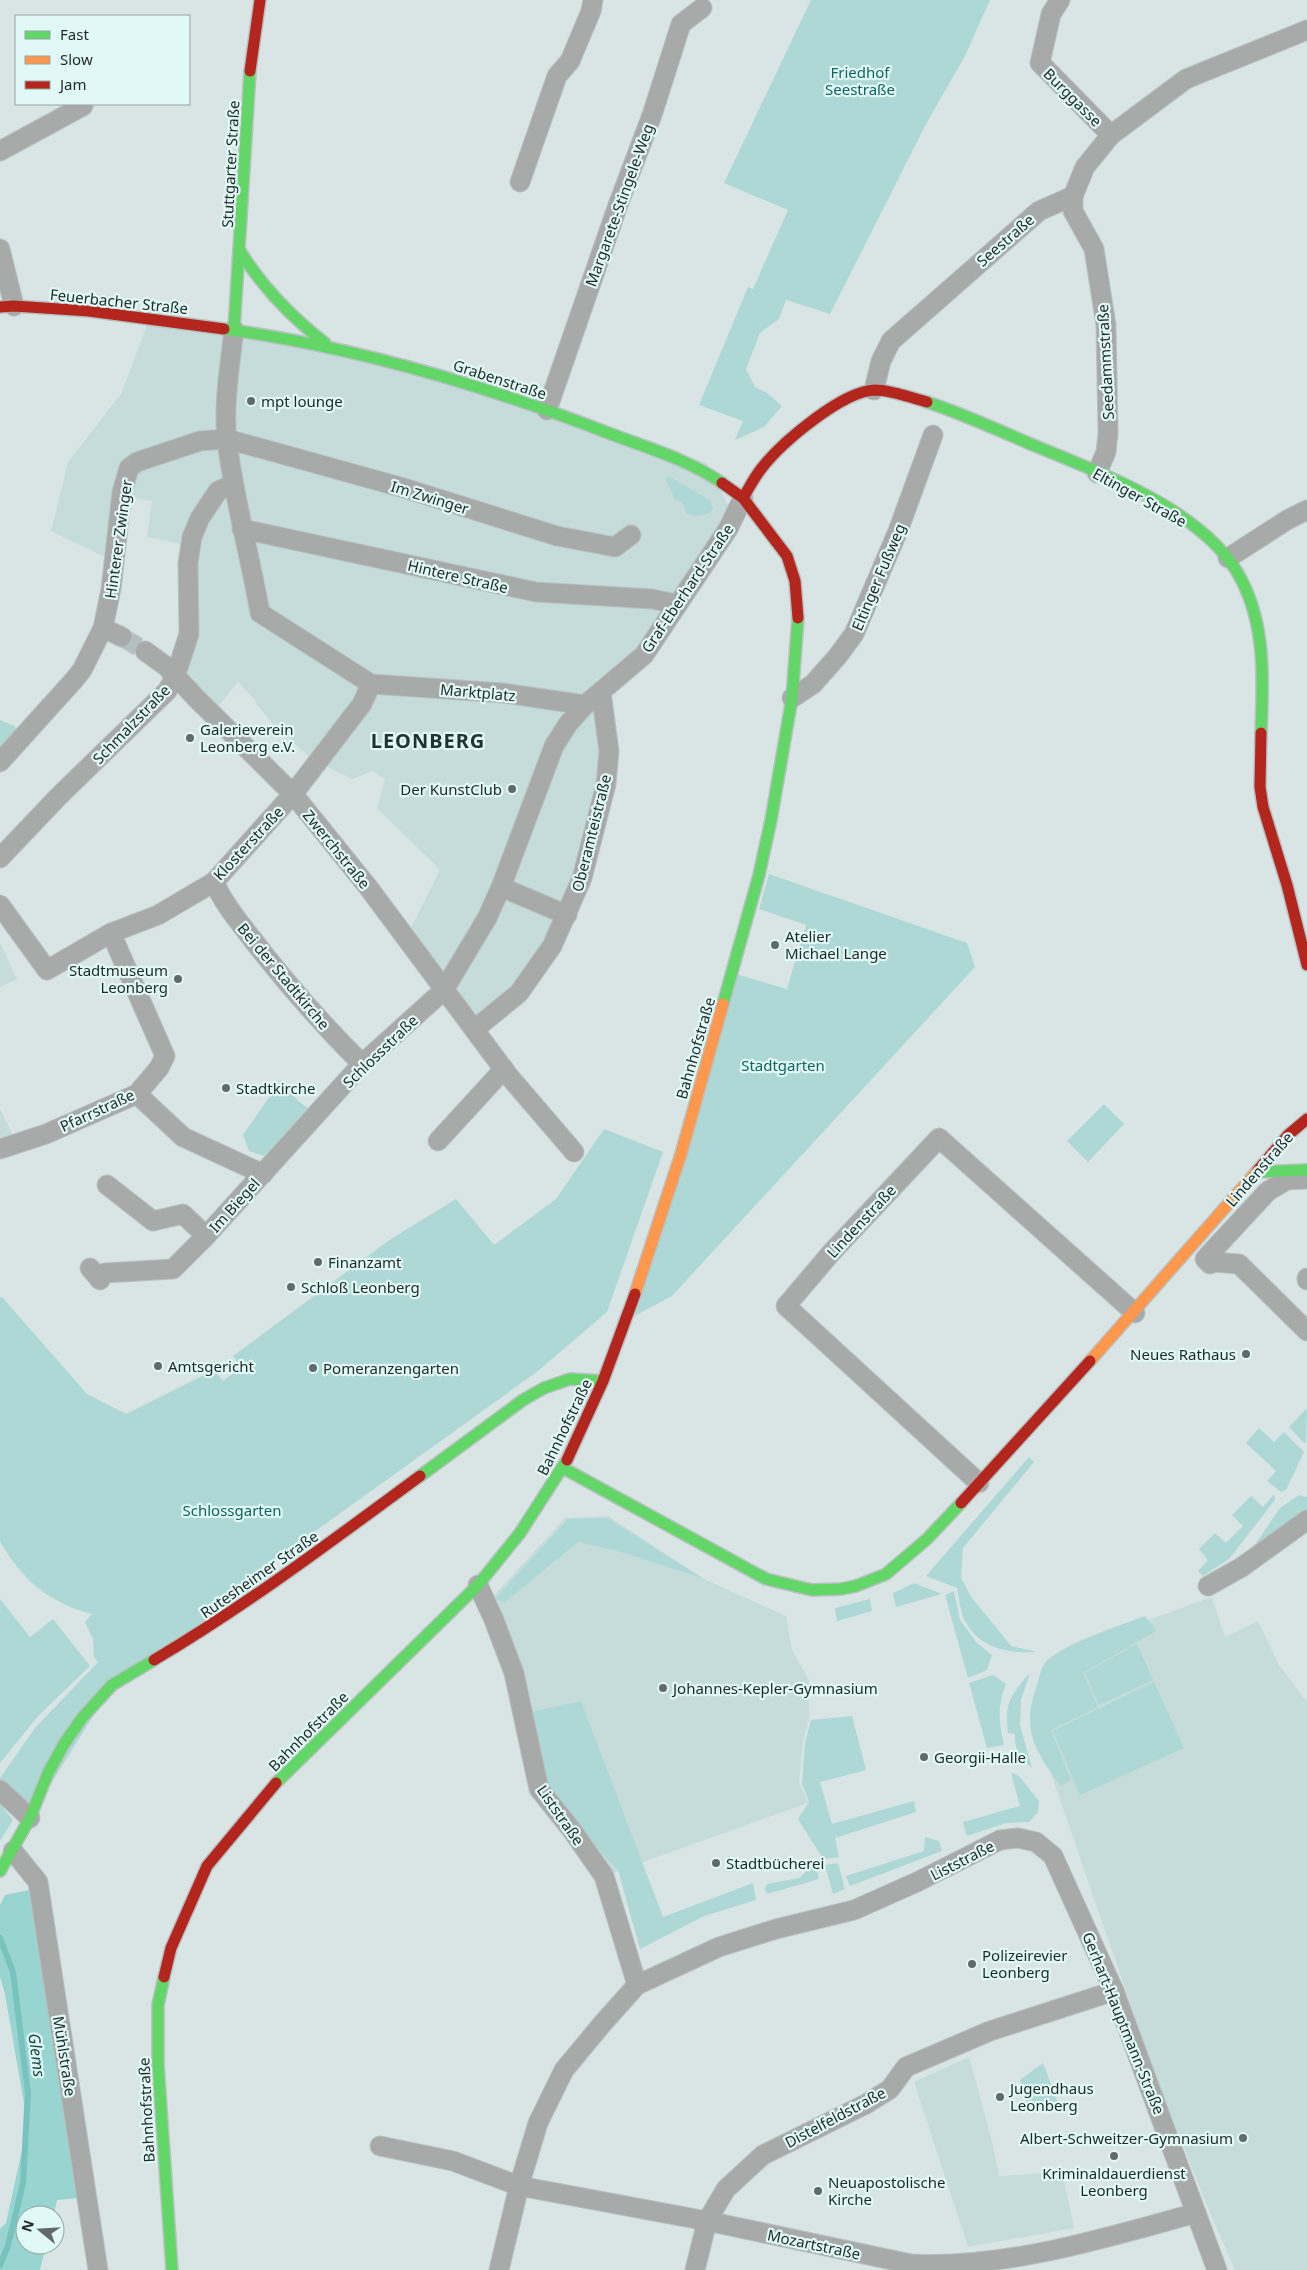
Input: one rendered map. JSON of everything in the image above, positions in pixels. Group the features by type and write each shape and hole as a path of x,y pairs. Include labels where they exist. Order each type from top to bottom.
{"street":[{"name":"Stuttgarter Straße","path":"234,330 251,62 260,0"},
{"path":"520,182 557,76 570,61 591,11 593,0"},
{"name":"Burggasse","path":"1060,0 1051,14 1040,63 1111,135"},
{"name":"Margarete-Stingele-Weg","path":"547,410 618,205 652,115 681,24 702,8"},
{"path":"1073,196 1085,167 1111,135 1186,79 1307,31"},
{"path":"0,151 83,106"},
{"name":"Seestraße","path":"874,390 880,361 891,341 1039,211 1073,196"},
{"name":"Seedammstraße","path":"1073,196 1073,211 1094,249 1106,325 1108,433 1106,452 1097,473"},
{"path":"0,249 7,306"},
{"path":"240,251 259,283 277,304 331,348"},
{"name":"Feuerbacher Straße","path":"7,306 98,312 234,330"},
{"name":"Grabenstraße","path":"234,330 270,335 331,348 462,382 547,410 668,456 716,479 743,498"},
{"name":"Marktplatz","path":"234,330 229,379 227,439 234,484 251,531 249,557 260,613 371,684 503,693 586,705"},
{"path":"743,498 763,466 804,428 840,402 857,394 874,390"},
{"name":"Eltinger Straße","path":"874,390 916,398 945,407 1097,473 1178,515 1228,558 1242,580 1256,612 1263,659 1260,787 1263,807 1287,885 1307,965"},
{"name":"Eltinger Fußweg","path":"792,698 813,684 854,634 898,531 933,435"},
{"name":"Im Zwinger","path":"227,439 404,488 557,536 615,547 631,535"},
{"name":"Hinterer Zwinger","path":"0,762 82,670 101,632 122,492 129,468 137,462 200,441 227,439"},
{"name":"Schmalzstraße","path":"0,858 59,796 167,691 175,676 189,634 188,563 192,537 200,518 218,491 234,484"},
{"name":"Graf-Eberhard-Straße","path":"601,692 644,655 677,604 710,547 728,529 743,498"},
{"name":"Bahnhofstraße","path":"172,2270 158,2064 158,2005 171,1948 207,1866 286,1772 478,1585 520,1533 563,1468 603,1381 627,1320 659,1223 726,996 771,820 792,698 798,621 795,581 787,556 743,498"},
{"path":"1228,558 1287,520 1307,510"},
{"name":"Hintere Straße","path":"251,531 536,592 652,599 677,604"},
{"path":"101,632 122,637"},
{"name":"Zwerchstraße","path":"145,651 168,667 293,794 368,887 504,1069 574,1152"},
{"name":"Klosterstraße","path":"0,906 47,970 111,933 158,915 214,882 293,794 362,704 371,684"},
{"path":"586,705 601,692"},
{"name":"Oberamteistraße","path":"476,1030 519,993 552,946 582,878 606,784 609,751 601,692"},
{"name":"Schlossstraße","path":"263,1174 362,1064 444,990 487,918 501,887 554,746 568,724 586,705"},
{"name":"Bei der Stadtkirche","path":"214,882 220,897 268,960 325,1027 362,1064"},
{"path":"501,887 567,915"},
{"name":"Pfarrstraße","path":"0,1150 46,1134 137,1094 159,1068 165,1056 111,933"},
{"path":"438,1141 504,1069"},
{"path":"137,1094 183,1137 263,1174"},
{"name":"Lindenstraße","path":"563,1468 766,1579 790,1588 820,1591 844,1590 886,1573 946,1521 1135,1312 1288,1135 1307,1119"},
{"name":"Lindenstraße","path":"979,1483 786,1306 831,1253 939,1138 1135,1312"},
{"path":"1256,1172 1307,1170"},
{"name":"Im Biegel","path":"90,1268 100,1280 105,1273 173,1269 263,1174"},
{"path":"1307,1179 1286,1180 1268,1191 1205,1259 1210,1264 1213,1262 1239,1264 1307,1331"},
{"name":"Im Biegel","path":"107,1185 153,1221 183,1214 206,1236"},
{"name":"Rutesheimer Straße","path":"0,1871 30,1818 48,1773 64,1744 82,1718 112,1685 207,1629 274,1583 523,1400 568,1378 586,1378 603,1381"},
{"path":"1208,1586 1242,1567 1307,1520"},
{"name":"Liststraße","path":"478,1585 494,1620 514,1673 539,1789 571,1829 604,1876 637,1985"},
{"path":"0,1790 30,1818"},
{"name":"Liststraße","path":"499,2270 519,2186 538,2123 564,2070 637,1985 719,1947 776,1928 854,1910 917,1882 1000,1840 1018,1838 1036,1842"},
{"name":"Gerhart-Hauptmann-Straße","path":"1036,1842 1053,1856 1114,1991 1218,2270"},
{"name":"Mühlstraße","path":"13,1851 38,1882 98,2270"},
{"name":"Distelfeldstraße","path":"695,2270 707,2221 726,2189 762,2155 874,2099 890,2089 906,2067 990,2031 1114,1991"},
{"path":"380,2146 453,2160 519,2186"},
{"name":"Mozartstraße","path":"519,2186 707,2221 910,2264 937,2265 1012,2257 1098,2240 1196,2212"}],"shaded area":[{"path":"149,320 351,345 707,463 740,528 656,647 609,676 607,820 543,949 487,1027 403,944 440,870 377,808 385,779 373,771 352,779 312,759 276,727 238,682 215,710 184,676 196,547 147,537 152,501 128,497 111,560 51,531 68,462 121,394"},
{"path":"0,943 17,979 0,987"},
{"path":"0,1109 13,1135 0,1139"},
{"name":"Johannes-Kepler-Gymnasium","path":"608,1516 706,1580 786,1616 792,1650 809,1680 809,1720 803,1742 799,1782 808,1803 604,1876 539,1789 492,1598 565,1518"},
{"path":"1212,1597 1225,1637 1258,1621 1279,1665 1307,1702 1307,2270 1235,2270 1208,2208 1152,2067 1032,1718 1063,1651"},
{"path":"29,1890 79,2198 57,2200 56,2205 15,2205 15,2255 44,2255 40,2270 0,2270 0,2229 6,2223 23,2146 24,2103 5,1994 0,1977 0,1905 5,1895"},
{"path":"969,2057 992,2141 999,2176 1062,2172 1074,2228 968,2247 914,2082"}],"green space":[{"name":"Friedhof Seestraße","path":"811,0 990,0 965,56 926,124 830,314 786,300 779,319 760,333 746,369 755,387 767,393 782,406 764,427 735,440 743,421 699,405 748,287 753,289 788,210 724,183"},
{"path":"668,476 711,501 713,510 700,516 686,513 683,504 674,498 666,480"},
{"path":"0,720 14,726 26,737 0,762"},
{"name":"Stadtgarten","path":"769,874 967,943 975,967 672,1296 627,1320 732,973 787,989 806,925 759,909"},
{"path":"281,1080 298,1101 308,1108 264,1156 249,1151 243,1135"},
{"path":"1104,1104 1124,1124 1088,1162 1067,1141"},
{"name":"Schlossgarten","path":"604,1129 663,1152 607,1312 538,1371 285,1553 261,1567 274,1583 112,1685 30,1818 0,1790 0,1778 35,1728 98,1662 94,1657 93,1639 85,1622 92,1614 62,1603 38,1588 17,1567 0,1541 0,1297 87,1394 126,1414 214,1370 223,1381 241,1367 233,1356 391,1239 456,1199 494,1245 556,1199"},
{"path":"1307,1410 1306,1443 1289,1427"},
{"path":"1259,1428 1274,1442 1284,1432 1304,1452 1286,1490 1281,1492 1267,1481 1276,1471 1246,1443"},
{"path":"1029,1457 1034,1462 963,1548 961,1578 972,1598 1011,1646 1037,1652 1015,1652 995,1647 977,1637 964,1619 957,1588 926,1576"},
{"path":"1274,1494 1275,1500 1229,1559 1203,1576 1198,1571 1208,1560 1199,1549 1215,1533 1226,1543 1243,1526 1232,1515 1251,1496 1263,1507"},
{"path":"1299,1495 1307,1497 1307,1510 1261,1544 1256,1543 1280,1508"},
{"path":"607,1518 702,1578 615,1550 578,1542 505,1602 495,1599 568,1519"},
{"path":"914,1583 942,1594 896,1607 893,1593"},
{"path":"954,1591 960,1620 977,1643 992,1655 987,1670 968,1678 945,1595"},
{"path":"0,1599 30,1637 53,1619 90,1666 39,1715 0,1763"},
{"path":"870,1599 872,1611 837,1621 835,1608"},
{"path":"1145,1616 1156,1631 1083,1673 1098,1707 1051,1730 1071,1780 1061,1786 1037,1750 1030,1727 1032,1700 1042,1668 1052,1656 1063,1649"},
{"path":"1137,1644 1153,1680 1099,1705 1085,1673"},
{"path":"1030,1673 1021,1700 1020,1725 1032,1768 1019,1753 1015,1734 1008,1733 1007,1722 1010,1700"},
{"path":"993,1675 1006,1684 1001,1700 1000,1714 1004,1745 987,1748 969,1683"},
{"path":"1154,1682 1184,1748 1080,1795 1053,1731"},
{"path":"581,1701 663,1917 753,1883 756,1900 704,1916 640,1949 618,1870 548,1797 532,1712"},
{"path":"852,1716 866,1770 820,1782 832,1824 914,1801 916,1812 835,1838 839,1857 823,1859 798,1819 809,1802 802,1784 805,1743 811,1720"},
{"path":"1011,1773 1018,1775 1039,1801 1038,1812 1029,1822 1006,1823 967,1836 963,1822 1020,1806"},
{"path":"0,1804 13,1820 0,1841"},
{"path":"925,1837 939,1841 942,1851 850,1886 846,1876 924,1851"},
{"path":"838,1863 845,1889 833,1894 825,1865"},
{"path":"816,1867 819,1879 767,1894 765,1889 767,1884 799,1878 807,1871"},
{"path":"1043,2063 1059,2105 1029,2110 1020,2080"}],"waterway":[{"name":"Glems","path":"0,1938 13,1972 28,2093 23,2183 8,2246 0,2265"}],"tunnel":[{"path":"122,637 145,651"}],"traffic: fast":[{"path":"234,330 250,71"},
{"path":"240,251 278,301 325,343"},
{"path":"224,329 323,346 372,357 469,384 564,416 668,455 722,483"},
{"path":"927,402 980,422 1120,482 1150,497 1179,515 1204,534 1226,556 1242,581 1250,599 1259,636 1261,656 1261,733"},
{"path":"723,1004 759,875 771,820 792,698 798,618"},
{"path":"1256,1172 1307,1170"},
{"path":"420,1476 523,1400 544,1388 570,1379 603,1381"},
{"path":"276,1783 478,1585 520,1533 567,1460"},
{"path":"563,1468 766,1579 812,1590 841,1589 856,1586 886,1574 927,1539 961,1503"},
{"path":"0,1871 30,1818 48,1773 64,1744 82,1718 112,1685 154,1660"},
{"path":"164,1977 158,2005 158,2064 172,2270"}],"traffic: slow":[{"path":"635,1294 681,1154 723,1004"},
{"path":"1090,1361 1258,1170"}],"traffic: jam":[{"path":"250,71 260,0"},
{"path":"0,307 14,306 89,311 224,329"},
{"path":"743,498 754,479 770,458 813,420 846,399 861,393 881,390 927,402"},
{"path":"722,483 743,498 787,556 795,581 798,618"},
{"path":"1261,733 1260,787 1263,807 1287,885 1307,965"},
{"path":"1258,1170 1288,1135 1307,1119"},
{"path":"567,1460 603,1381 635,1294"},
{"path":"961,1503 1090,1361"},
{"path":"154,1660 223,1617 322,1548 420,1476"},
{"path":"164,1977 171,1948 207,1866 276,1783"}],"place":[{"name":"mpt lounge","path":"251,401"},
{"name":"Galerieverein Leonberg e.V.","path":"190,738"},
{"name":"Der KunstClub","path":"512,789"},
{"name":"Atelier Michael Lange","path":"775,945"},
{"name":"Stadtmuseum Leonberg","path":"178,979"},
{"name":"Stadtkirche","path":"226,1088"},
{"name":"Finanzamt","path":"318,1262"},
{"name":"Schloß Leonberg","path":"291,1287"},
{"name":"Neues Rathaus","path":"1246,1354"},
{"name":"Amtsgericht","path":"158,1366"},
{"name":"Pomeranzengarten","path":"313,1368"},
{"name":"Johannes-Kepler-Gymnasium","path":"663,1688"},
{"name":"Georgii-Halle","path":"924,1757"},
{"name":"Stadtbücherei","path":"716,1863"},
{"name":"Polizeirevier Leonberg","path":"972,1964"},
{"name":"Jugendhaus Leonberg","path":"1000,2097"},
{"name":"Albert-Schweitzer-Gymnasium","path":"1243,2138"},
{"name":"Kriminaldauerdienst Leonberg","path":"1114,2156"},
{"name":"Neuapostolische Kirche","path":"818,2191"}],"district":[{"name":"LEONBERG","path":"428,740"}]}
